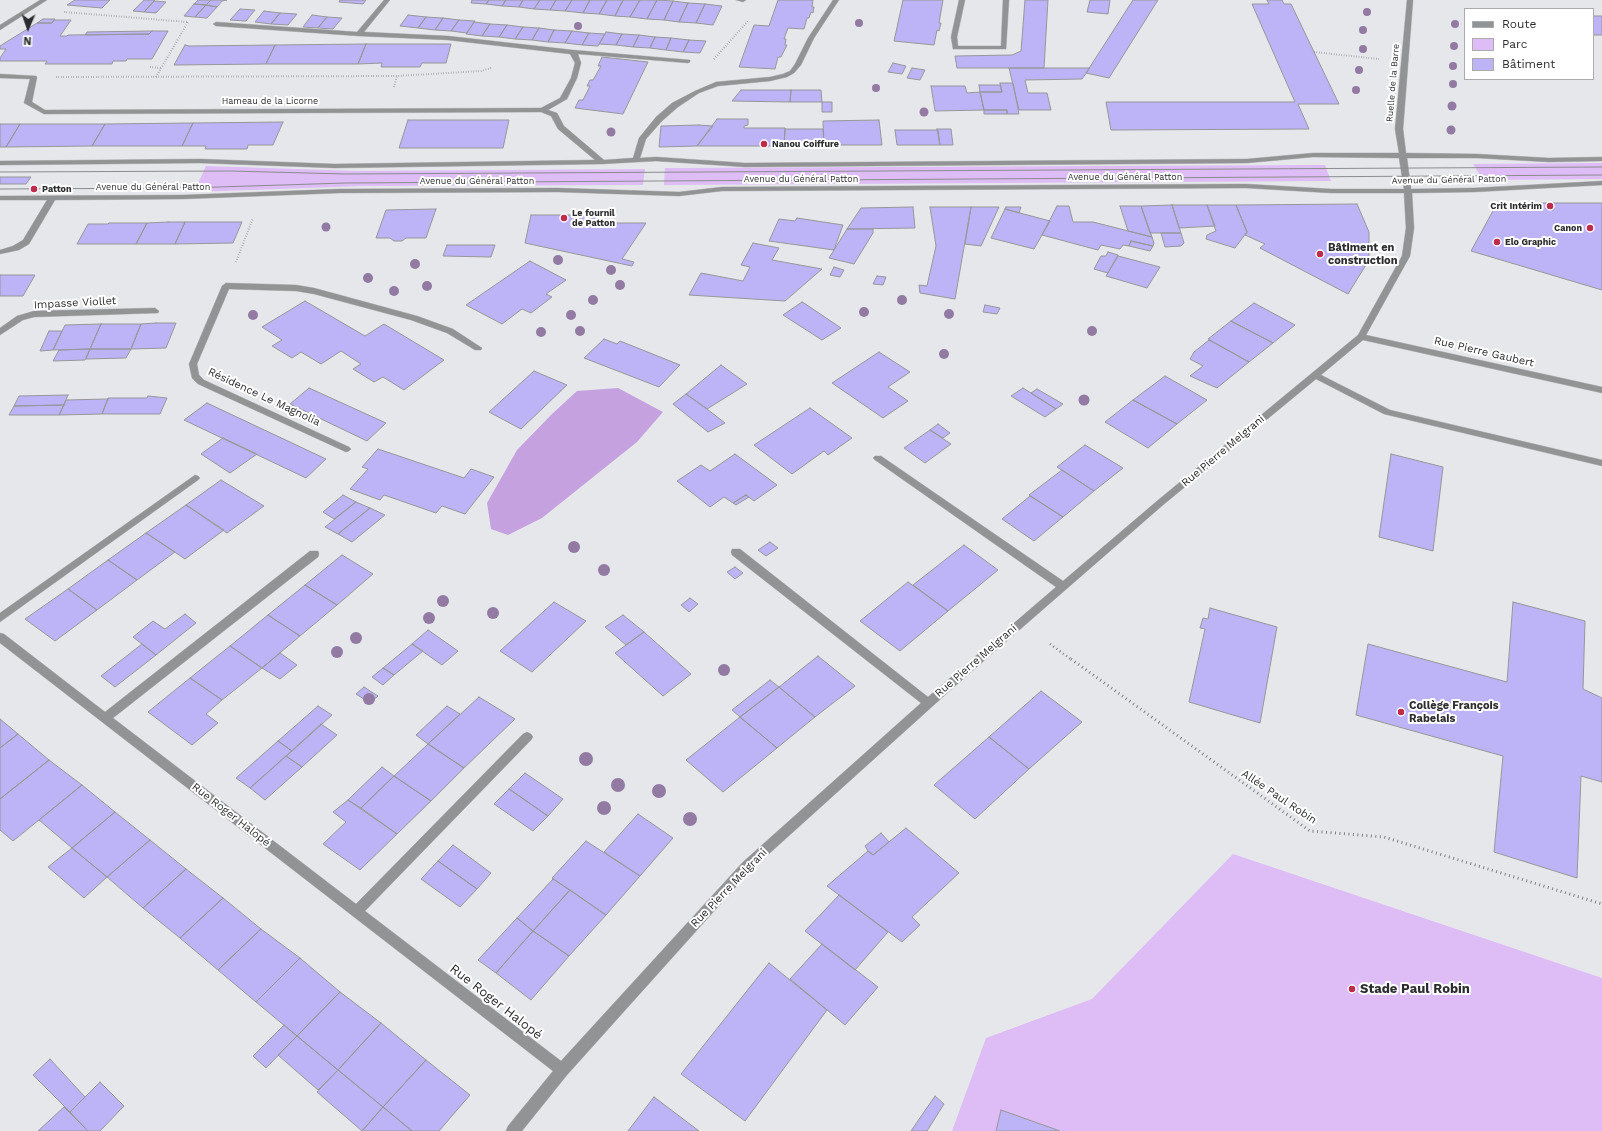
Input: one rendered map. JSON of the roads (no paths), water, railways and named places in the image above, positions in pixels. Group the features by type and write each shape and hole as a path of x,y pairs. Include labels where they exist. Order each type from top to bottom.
{"street":[{"path":"0,28 44,0"},
{"path":"359,34 387,0"},
{"path":"636,160 643,138 659,119 675,105 702,90 728,82 770,79 785,76 792,72 798,65 811,38 836,0"},
{"path":"962,0 954,37 955,48 1004,48 1006,0"},
{"name":"Ruelle de la Barre","path":"1408,191 1399,129 1410,0"},
{"path":"216,24 359,34 448,38 573,52 688,61"},
{"name":"Hameau de la Licorne","path":"0,76 34,77 28,103 44,112 542,110 563,99 578,64 573,52"},
{"path":"542,110 554,115 561,127 602,162"},
{"name":"Avenue du Général Patton","path":"0,163 200,161 342,166 668,160 753,165 1246,161 1313,155 1477,156 1549,160 1602,159"},
{"name":"Avenue du Général Patton","path":"0,198 183,198 339,191 550,190 652,194 722,189 1246,186 1331,191 1408,191 1474,190 1602,184"},
{"name":"Rue Pierre Melgrani","path":"513,1131 562,1070 747,866 928,703 1160,503 1362,337 1406,256 1410,228 1408,191"},
{"path":"0,252 16,248 26,242 52,198"},
{"name":"Résidence Le Magnolia","path":"346,449 201,382 195,376 193,364 226,286 296,288 314,291 414,318 450,331 478,348"},
{"name":"Impasse Viollet","path":"0,332 20,318 34,314 155,311"},
{"name":"Rue Pierre Gaubert","path":"1362,337 1602,390"},
{"path":"1315,375 1387,412 1602,463"},
{"path":"878,458 1064,587"},
{"path":"0,618 195,478"},
{"path":"736,552 928,703"},
{"path":"105,718 314,554"},
{"name":"Rue Roger Halopé","path":"0,637 562,1070"},
{"path":"357,912 527,737"}],"tram line":[{"path":"0,172 230,171 346,174 1602,167"},
{"path":"0,189 187,188 345,183 1602,175"}],"place":[{"name":"Nanou Coiffure","path":"764,144"},
{"name":"Patton","path":"34,189"},
{"name":"Crit Intérim","path":"1550,206"},
{"name":"Le fournil de Patton","path":"564,218"},
{"name":"Canon","path":"1590,228"},
{"name":"Elo Graphic","path":"1497,242"},
{"name":"Bâtiment en construction","path":"1320,254"},
{"name":"Collège François Rabelais","path":"1401,712"},
{"name":"Stade Paul Robin","path":"1352,989"}]}
